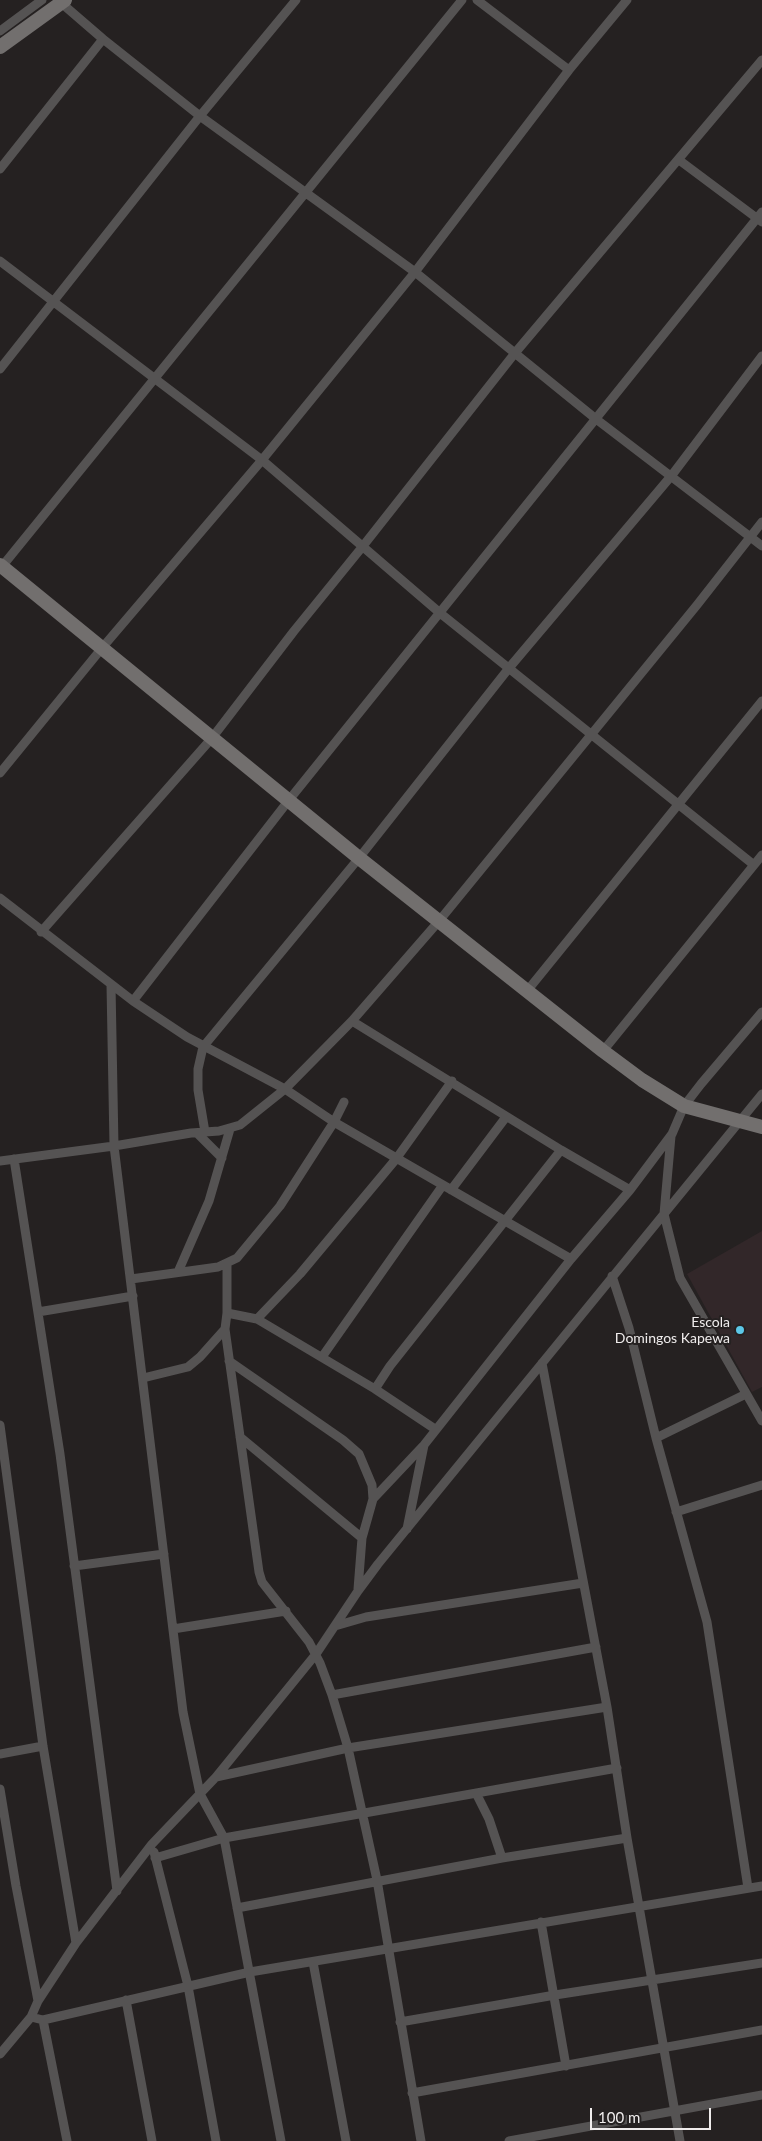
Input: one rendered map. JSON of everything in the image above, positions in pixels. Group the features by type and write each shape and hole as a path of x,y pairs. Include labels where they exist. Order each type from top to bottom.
{"main road":[{"path":"0,47 61,1"},
{"path":"1,567 359,858 602,1051 642,1080 684,1106 762,1126"}],"street":[{"path":"0,31 42,0"},
{"path":"0,370 200,116 296,0"},
{"path":"1,567 462,0"},
{"path":"477,0 570,70"},
{"path":"0,773 102,648 262,460 415,272 570,70 627,0"},
{"path":"61,1 102,39 200,116 415,272 596,419 672,475 762,546"},
{"path":"0,169 102,39"},
{"path":"41,932 212,738 294,631 364,546 515,353 762,60"},
{"path":"133,1001 289,800 760,217 679,160"},
{"path":"0,261 262,460 440,613 754,865"},
{"path":"222,1158 201,1132 198,1068 203,1047 359,858 509,668 672,475 762,356"},
{"path":"0,1161 230,1129 240,1125 285,1089 352,1021 439,921 591,736 762,522"},
{"path":"527,991 762,701"},
{"path":"602,1051 762,856"},
{"path":"0,898 111,985 203,1047 285,1089 334,1122 572,1259"},
{"path":"111,985 114,1146 183,1712 200,1794 224,1838 281,2141"},
{"path":"373,1499 424,1445 572,1259 630,1190 672,1134 684,1106 762,1012"},
{"path":"352,1021 506,1117 630,1190"},
{"path":"257,1320 300,1274 396,1158 452,1082"},
{"path":"0,2054 31,2017 38,2001 76,1943 152,1844 216,1777 316,1654 358,1591 612,1276 762,1094"},
{"path":"131,1279 227,1264 236,1258 280,1206 334,1122 344,1102"},
{"path":"322,1357 447,1187 506,1117"},
{"path":"178,1272 209,1201 230,1129"},
{"path":"672,1134 664,1214 680,1278 762,1421"},
{"path":"374,1389 390,1366 561,1150"},
{"path":"14,1159 60,1454 117,1891"},
{"path":"227,1264 228,1313 225,1329 258,1572 262,1582 309,1642 316,1654 332,1695 348,1748 378,1880 388,1950 421,2141"},
{"path":"612,1276 636,1354 656,1438 708,1622 748,1888"},
{"path":"38,1312 133,1296"},
{"path":"228,1313 257,1320 322,1357 435,1429"},
{"path":"143,1378 188,1367 200,1357 225,1329"},
{"path":"229,1361 343,1440 359,1454 372,1486 373,1499 362,1538 358,1591"},
{"path":"542,1363 607,1707 680,2141"},
{"path":"656,1438 746,1394"},
{"path":"0,1425 43,1746 76,1943"},
{"path":"240,1436 362,1538"},
{"path":"406,1532 424,1445"},
{"path":"676,1512 762,1485"},
{"path":"74,1566 164,1554"},
{"path":"336,1626 366,1617 583,1583"},
{"path":"173,1629 286,1612"},
{"path":"332,1695 596,1647"},
{"path":"216,1777 348,1748 607,1707"},
{"path":"0,1754 43,1746"},
{"path":"155,1858 224,1838 616,1768"},
{"path":"0,1789 38,2001"},
{"path":"476,1793 489,1819 502,1858"},
{"path":"237,1908 378,1880 628,1838"},
{"path":"152,1844 188,1986 216,2141"},
{"path":"31,2017 43,2020 250,1972 762,1886"},
{"path":"541,1922 566,2066"},
{"path":"313,1962 346,2141"},
{"path":"400,2022 555,1995 652,1982 762,1963"},
{"path":"126,2000 152,2141"},
{"path":"43,2020 67,2141"},
{"path":"412,2094 762,2030"},
{"path":"509,2141 762,2095"}],"shaded area":[{"name":"Escola Domingos Kapewa","path":"762,1231 762,1387 752,1392 687,1274"}],"place":[{"name":"Escola Domingos Kapewa","path":"740,1330"}]}
